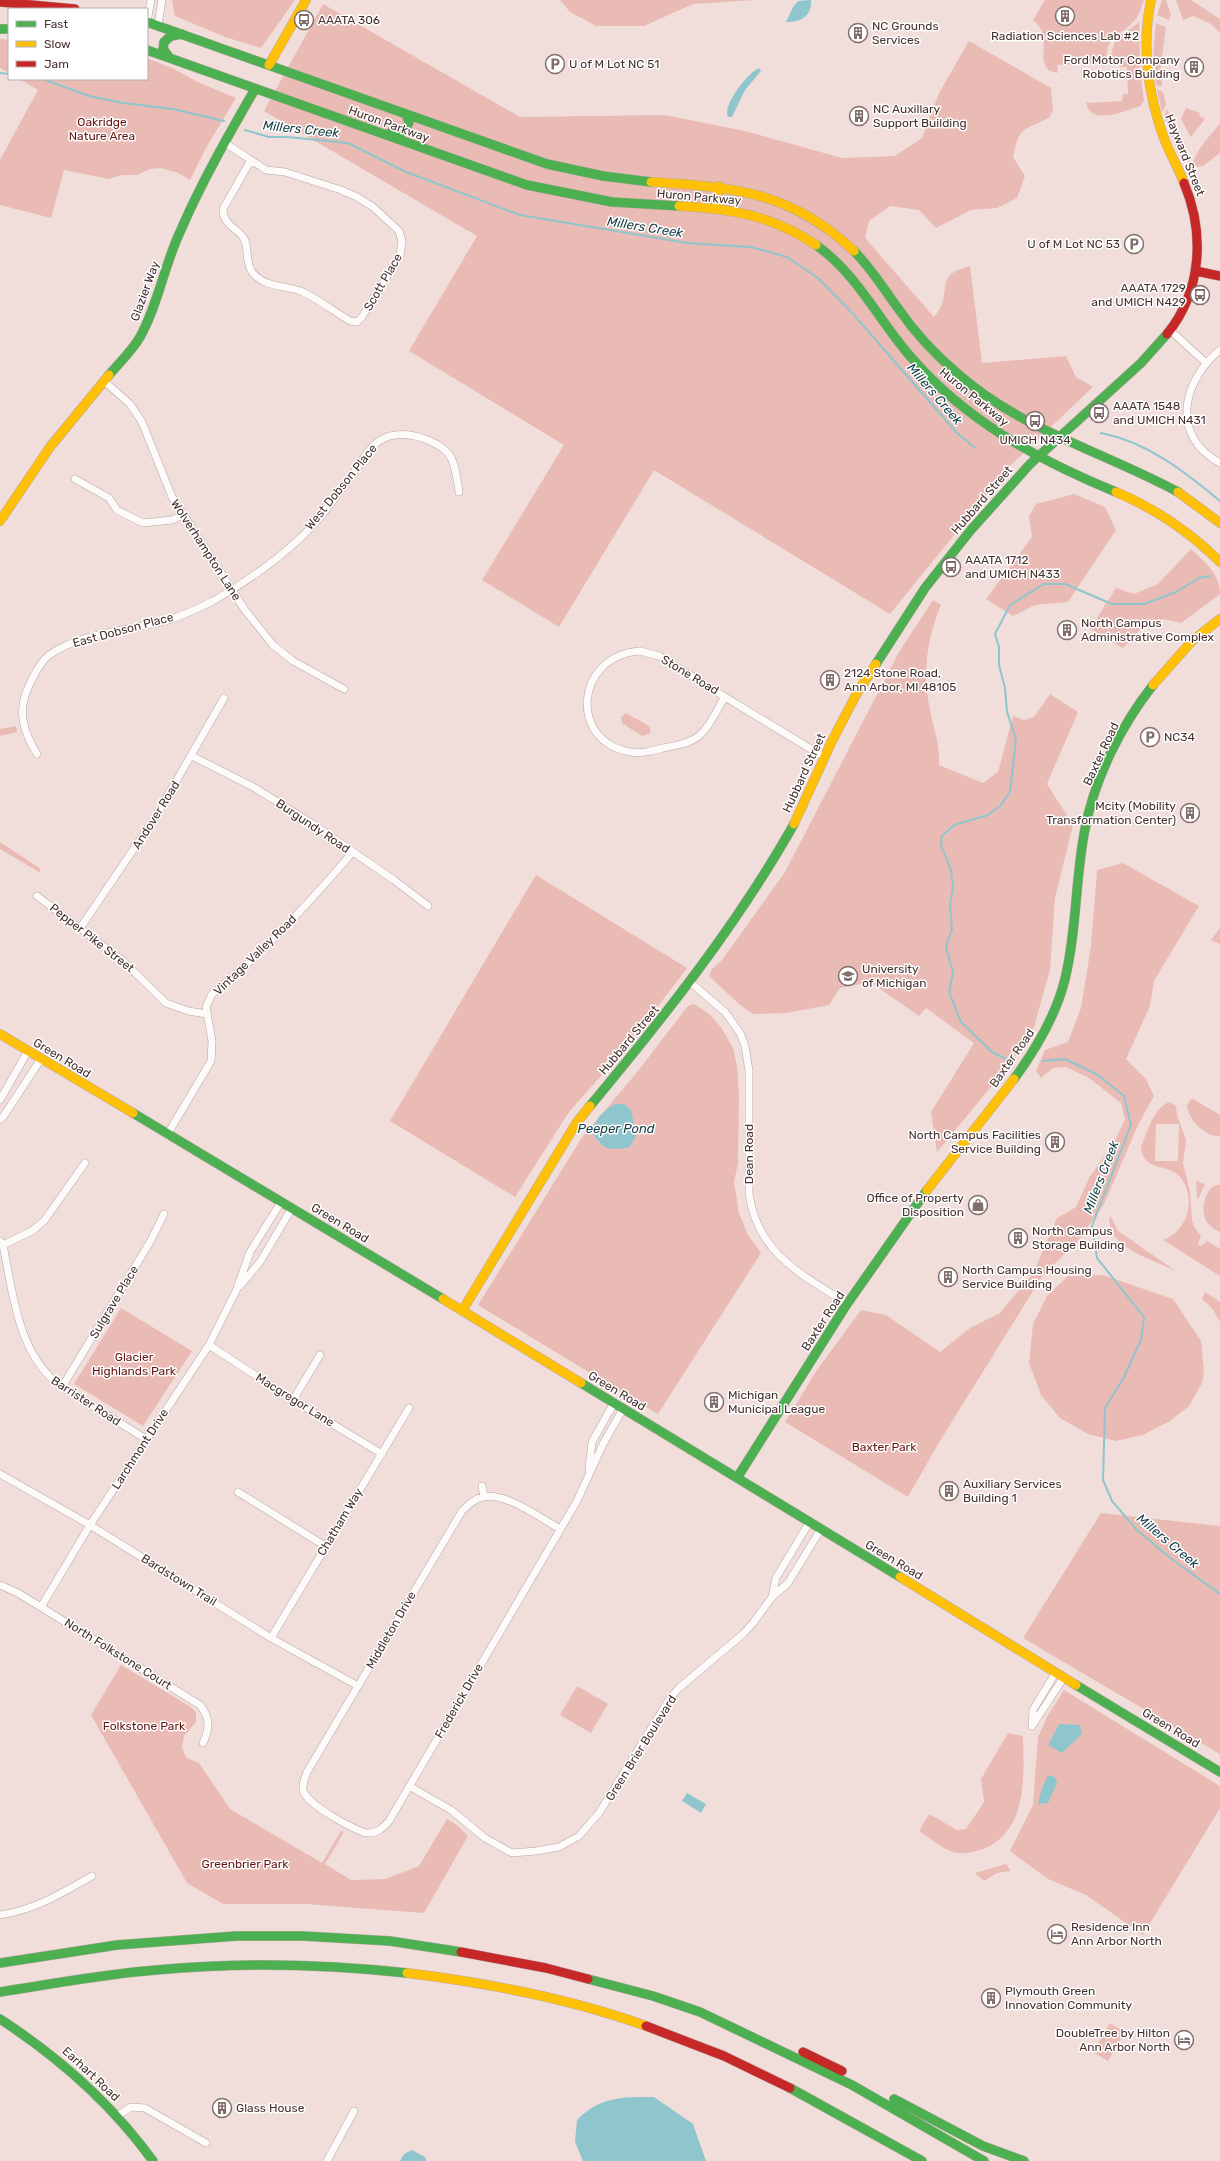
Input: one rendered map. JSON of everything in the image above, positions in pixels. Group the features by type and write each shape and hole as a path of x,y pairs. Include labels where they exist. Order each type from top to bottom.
{"main road":[{"path":"269,65 306,0"},
{"name":"Hayward Street","path":"1151,0 1147,14 1146,36 1149,85 1163,136 1192,202 1198,235 1196,272"},
{"path":"0,2 64,8"},
{"name":"Huron Parkway","path":"148,21 532,159 576,171 637,181 719,186 750,191 780,202 808,216 827,228 846,244 867,265 912,326 955,371 1001,407 1059,437 1163,483 1192,500 1220,523"},
{"path":"169,57 162,50 163,42 169,36 182,34"},
{"name":"Huron Parkway","path":"148,50 501,177 550,192 616,203 716,208 751,214 773,221 803,235 826,252 856,281 897,341 942,388 987,425 1038,457 1164,514 1193,535 1220,562"},
{"name":"Glazier Way","path":"0,521 50,447 139,339 147,325 176,241 225,143 255,89"},
{"path":"368,129 401,134 406,131 409,126 409,120 406,114"},
{"path":"716,208 719,186"},
{"path":"1196,272 1220,276"},
{"name":"Hubbard Street","path":"462,1311 577,1122 599,1094 646,1041 690,982 779,852 804,804 824,757 867,675 924,588 970,531 1038,457 1141,363 1170,330 1179,318 1196,272"},
{"name":"Baxter Road","path":"737,1478 848,1304 914,1207 1015,1078 1044,1035 1057,1004 1067,973 1081,852 1091,810 1105,769 1128,724 1157,681 1195,640 1220,619"},
{"name":"Green Road","path":"0,1034 167,1135 292,1208 1220,1772"},
{"path":"0,1962 162,1940 236,1936 340,1938 390,1942 490,1956 546,1968 653,1996 751,2029 825,2062 952,2131 983,2146 1024,2161"},
{"path":"0,1992 110,1975 175,1968 237,1965 359,1969 467,1982 556,2000 666,2033 775,2080 922,2161"},
{"path":"700,2012 852,2085 984,2161"},
{"name":"Earhart Road","path":"0,2019 61,2061 97,2093 118,2116 153,2161"},
{"path":"852,2122 911,2161"}],"street":[{"path":"148,16 151,0"},
{"path":"158,25 162,0"},
{"name":"Scott Place","path":"225,143 251,160 266,170 285,172 341,190 357,197 373,207 399,231 402,241 400,254 362,317 357,322 350,321 301,292 282,288 262,281 253,273 246,261 247,248 244,238 225,221 223,214 223,209 251,160"},
{"path":"1170,330 1206,363"},
{"path":"1220,350 1206,363 1189,393 1187,410 1188,427 1194,442 1204,452 1220,463"},
{"name":"Wolverhampton Lane","path":"104,381 130,404 142,422 166,486 183,515 245,610 273,645 293,661 344,689"},
{"name":"West Dobson Place","path":"232,590 296,542 322,515 356,470 365,455 379,440 396,435 418,437 436,444 448,454 455,471 460,492"},
{"path":"75,479 109,498 118,510 143,523 172,520 183,515"},
{"name":"East Dobson Place","path":"37,754 27,737 22,714 26,693 35,673 48,657 70,643 170,620 201,607 232,590"},
{"name":"Stone Road","path":"725,696 705,730 695,739 688,743 641,752 619,749 604,739 593,725 587,704 590,686 600,669 615,657 640,651 659,656 725,696 824,757"},
{"name":"Andover Road","path":"81,927 156,816 192,756 224,698"},
{"name":"Burgundy Road","path":"192,756 255,788 311,823 352,853 394,880 428,906"},
{"name":"Vintage Valley Road","path":"167,1135 211,1061 212,1041 206,1007 212,994 234,977 311,901 352,853"},
{"name":"Pepper Pike Street","path":"37,896 81,927 122,960 166,1003 188,1011 207,1014"},
{"name":"Dean Road","path":"690,982 726,1012 740,1033 745,1046 749,1071 750,1194 752,1210 759,1228 770,1246 784,1261 848,1304"},
{"path":"0,1100 28,1051"},
{"path":"0,1119 6,1113 40,1059"},
{"path":"1,1243 32,1231 44,1221 85,1163"},
{"name":"Larchmont Drive","path":"41,1606 90,1526 208,1345 236,1291 250,1252 281,1202"},
{"name":"Larchmont Drive","path":"236,1291 260,1262 292,1208"},
{"name":"Sulgrave Place","path":"62,1387 150,1242 164,1214"},
{"name":"Barrister Road","path":"1,1243 22,1330 41,1367 50,1379 146,1439"},
{"name":"Macgregor Lane","path":"208,1345 293,1400 382,1454"},
{"path":"293,1400 320,1354"},
{"name":"Frederick Drive","path":"589,1473 592,1442 614,1403"},
{"name":"Chatham Way","path":"271,1638 409,1408"},
{"name":"Frederick Drive","path":"307,1772 303,1782 303,1790 312,1802 365,1833 372,1833 384,1827 577,1501 603,1444 623,1409"},
{"name":"Bardstown Trail","path":"0,1474 90,1526 271,1638 358,1686"},
{"path":"482,1486 484,1497 502,1498 514,1503 560,1530"},
{"path":"238,1492 325,1546"},
{"name":"Middleton Drive","path":"307,1772 454,1521 472,1502 484,1497"},
{"name":"Green Brier Boulevard","path":"772,1597 776,1578 809,1523"},
{"name":"Green Brier Boulevard","path":"409,1786 451,1810 485,1838 512,1853 560,1847 579,1836 600,1813 661,1712 675,1693 743,1634 772,1597 788,1583 821,1529"},
{"name":"North Folkstone Court","path":"0,1585 41,1606 200,1705 206,1713 208,1721 208,1731 203,1743"},
{"path":"1060,1675 1032,1726 1033,1710 1060,1675"},
{"path":"0,1915 39,1906 92,1876"},
{"path":"118,2116 131,2107 145,2108 206,2143"},
{"path":"327,2161 354,2110"}],"green space":[{"path":"172,0 295,0 261,48 225,37 175,16"},
{"path":"560,0 754,0 693,4 644,26 596,26 570,12"},
{"path":"1045,0 1144,0 1135,20 1111,40 1106,63 1057,65 1058,73 1050,71 1046,66 1043,54 1043,33 1033,20"},
{"path":"1162,0 1166,0 1171,14 1169,20 1157,15"},
{"path":"1176,0 1191,0 1220,19 1220,33 1211,24 1193,16 1183,20"},
{"path":"323,4 520,117 665,115 745,131 842,158 895,156 922,138 939,93 969,41 1051,88 1053,109 1049,118 1024,131 1020,135 1015,147 1013,157 1025,176 1017,198 997,208 971,210 936,228 919,210 890,206 869,221 865,238 934,317 943,300 947,280 958,270 970,266 982,363 1066,356 1076,377 1093,387 1011,465 890,614 654,470 559,627 482,580 564,445 409,351 477,236 264,111"},
{"path":"1156,21 1157,24 1166,27 1161,64 1162,87 1156,85 1153,58"},
{"path":"1139,22 1140,70 1144,102 1141,106 1110,115 1102,116 1095,114 1089,110 1086,103 1122,101 1123,94 1128,94 1127,67 1120,67 1120,62 1112,62 1112,59 1110,59 1115,40"},
{"path":"0,39 8,40 8,72 0,68"},
{"name":"Oakridge Nature Area","path":"148,58 236,98 206,148 190,180 178,173 161,168 150,169 137,175 122,175 109,179 64,170 51,218 0,205 0,160 38,90 21,80 148,80"},
{"path":"1157,89 1163,92 1166,104 1162,113"},
{"path":"1186,108 1200,113 1199,116 1205,119 1191,137 1181,119"},
{"path":"1167,109 1186,146 1180,156 1164,117"},
{"path":"1220,123 1220,153 1203,166 1196,167 1193,162 1202,145"},
{"path":"1074,494 1105,507 1116,530 1068,602 1035,605 1013,616 986,599 1032,537 1029,516 1036,504"},
{"path":"1191,549 1215,574 1220,594 1181,623 1163,619 1140,630 1123,648 1090,629 1116,588 1134,594 1158,584"},
{"path":"933,600 941,605 929,643 926,683 930,710 938,743 939,765 983,783 998,772 1013,716 1024,720 1034,717 1050,694 1078,712 1047,784 1073,825 1055,898 1050,970 1034,1027 1010,1064 937,1152 931,1112 974,1043 926,1008 919,1016 870,982 840,988 829,1005 786,1013 753,1014 740,1005 709,976 712,969 722,960 785,872 899,652"},
{"path":"626,713 649,726 651,732 642,736 622,723 621,717"},
{"path":"16,726 17,732 0,736 0,729"},
{"path":"0,842 41,869 39,872 0,849"},
{"name":"Baxter Park","path":"1123,863 1199,906 1154,981 1150,1006 1126,1059 1146,1079 1154,1096 1139,1123 1104,1204 1079,1240 1043,1275 938,1444 908,1497 785,1422 817,1370 861,1310 886,1315 940,1352 970,1328 1000,1313 1034,1272 1057,1218 1076,1207 1090,1176 1111,1148 1125,1120 1121,1103 1089,1078 1066,1067 1053,1068 1041,1078 1036,1071 1045,1050 1068,1042 1081,1008 1091,946 1097,870"},
{"path":"536,875 687,968 630,1043 569,1112 515,1197 390,1121"},
{"path":"1220,928 1220,944 1211,940"},
{"path":"692,1004 696,1005 709,1014 721,1027 733,1048 737,1067 739,1094 738,1163 734,1182 739,1213 748,1235 761,1253 658,1414 478,1305 581,1139 597,1120 592,1132 599,1143 630,1147 636,1136 615,1104 603,1113 638,1071 687,1007"},
{"path":"1193,1099 1220,1115 1220,1136 1209,1134 1194,1122 1187,1106 1190,1100"},
{"path":"1170,1102 1176,1106 1177,1115 1186,1140 1183,1163 1190,1192 1192,1221 1201,1236 1198,1244 1201,1246 1207,1241 1220,1249 1220,1276 1163,1240 1172,1236 1179,1229 1184,1222 1189,1204 1185,1185 1180,1177 1173,1171 1151,1164 1144,1158 1141,1151 1141,1147 1155,1114 1164,1105","holes":["1156,1124 1179,1124 1178,1161 1155,1161"]},
{"path":"1196,1181 1205,1184 1198,1199 1197,1199"},
{"path":"1216,1185 1220,1185 1220,1232 1208,1224 1204,1213 1204,1202 1206,1196"},
{"path":"1110,1215 1118,1231 1176,1271 1132,1251 1122,1244 1114,1236 1110,1226"},
{"path":"1103,1275 1173,1299 1201,1341 1204,1371 1202,1383 1189,1406 1170,1421 1143,1435 1116,1441 1088,1434 1060,1418 1041,1395 1029,1363 1033,1324 1047,1296 1068,1276"},
{"path":"1205,1292 1220,1302 1220,1322 1212,1308 1202,1299"},
{"name":"Glacier Highlands Park","path":"121,1308 192,1351 143,1426 74,1384"},
{"path":"1101,1513 1220,1526 1220,1754 1023,1638"},
{"path":"121,1665 191,1707 196,1712 196,1722 184,1736 182,1747 184,1753 187,1758 199,1763 230,1809 322,1863 341,1831 344,1832 325,1864 351,1880 385,1879 419,1866 447,1819 457,1825 468,1836 424,1913 306,1904 223,1904 187,1883 91,1715"},
{"path":"577,1686 608,1704 591,1733 560,1715"},
{"path":"1064,1690 1220,1786 1220,1808 1143,1935 1086,1895 1048,1879 1010,1851 1033,1805 1038,1737 1048,1715"},
{"path":"1008,1733 1023,1736 1023,1785 1016,1816 998,1841 983,1849 972,1852 957,1853 940,1845 919,1831 929,1814 957,1830 966,1829 984,1802 981,1779"},
{"path":"1006,1864 1011,1871 997,1873 984,1881 975,1873"},
{"path":"1110,2023 1125,2032 1108,2061 1093,2052"}],"water":[{"path":"811,0 809,11 804,17 800,20 786,22 793,7 798,1"},
{"path":"759,68 761,71 745,90 732,117 728,117 727,112 729,105 737,90 754,71"},
{"name":"Peeper Pond","path":"615,1104 624,1104 631,1110 636,1136 630,1147 617,1149 607,1148 599,1142 592,1132 595,1123 600,1116"},
{"path":"1059,1724 1080,1725 1082,1734 1062,1753 1048,1745"},
{"path":"1048,1775 1055,1777 1057,1783 1048,1803 1038,1804 1042,1788"},
{"path":"687,1793 706,1804 701,1813 682,1801"},
{"path":"633,2097 654,2097 693,2124 706,2161 583,2161 575,2142 577,2120 595,2106 604,2102"},
{"path":"412,2150 425,2157 426,2161 400,2161 404,2154"}],"waterway":[{"name":"Millers Creek","path":"0,73 8,74"},
{"name":"Millers Creek","path":"46,80 89,96 123,103 173,109 224,121"},
{"name":"Millers Creek","path":"245,130 269,137 287,137 348,143 406,172 520,215 687,243 751,247 787,257 818,278 853,314 956,432 975,448"},
{"name":"Millers Creek","path":"1101,433 1134,443 1164,459 1193,479 1220,501"},
{"name":"Millers Creek","path":"1010,1061 992,1052 961,1022 949,992 953,973 946,947 952,929 950,905 953,887 951,870 941,845 942,836 954,825 988,815 1001,805 1010,792 1016,739 1007,712 1005,688 999,665 999,647 995,634 1010,605 1044,584 1065,584 1112,604 1144,604 1176,592 1199,578 1210,576"},
{"name":"Millers Creek","path":"1043,1061 1065,1059 1098,1075 1124,1096 1131,1125 1092,1226 1097,1258 1144,1317 1141,1340 1124,1377 1105,1408 1103,1480 1112,1501 1137,1530 1169,1557 1220,1594"}],"traffic: fast":[{"path":"148,22 547,164 603,176 651,182"},
{"path":"0,29 8,29"},
{"path":"169,57 163,49 164,42 171,36 182,34"},
{"path":"148,50 527,185 612,202 679,206"},
{"path":"109,375 140,337 152,312 174,245 188,214 215,160 255,89"},
{"path":"390,133 400,134 405,131 409,122 406,114"},
{"path":"816,245 843,269 855,283 910,356 955,400 979,419 1031,452 1087,480 1116,492"},
{"path":"854,251 873,273 906,320 934,352 982,393 1008,410 1036,425 1178,492"},
{"path":"876,664 925,588 970,531 1030,464 1141,363 1167,334"},
{"path":"1014,1079 1030,1056 1051,1019 1065,979 1072,942 1079,867 1085,829 1095,790 1102,771 1120,735 1130,717 1153,685"},
{"path":"590,1106 645,1039 698,970 748,898 794,824"},
{"path":"133,1113 443,1299"},
{"path":"737,1478 845,1307 927,1190"},
{"path":"581,1383 900,1577"},
{"path":"1076,1685 1220,1772"},
{"path":"0,1963 117,1945 236,1936 303,1936 390,1941 461,1952"},
{"path":"0,1992 117,1974 187,1967 282,1965 407,1973"},
{"path":"588,1979 653,1996 700,2012 852,2085 984,2161"},
{"path":"0,2019 43,2049 83,2083 120,2120 153,2161"},
{"path":"790,2088 922,2161"},
{"path":"894,2099 983,2146 1024,2161"}],"traffic: slow":[{"path":"269,65 306,0"},
{"path":"1151,0 1147,36 1150,89 1165,141 1184,183"},
{"path":"651,182 708,186 734,190 783,204 807,216 831,231 854,251"},
{"path":"716,208 719,186"},
{"path":"679,206 716,209 750,215 784,227 816,245"},
{"path":"0,521 50,447 109,375"},
{"path":"1116,492 1158,513 1196,540 1220,562"},
{"path":"1178,492 1220,523"},
{"path":"1153,685 1192,641 1220,619"},
{"path":"794,824 832,741 857,693 876,664"},
{"path":"0,1034 133,1113"},
{"path":"927,1190 1014,1079"},
{"path":"462,1311 577,1122 590,1106"},
{"path":"443,1299 581,1383"},
{"path":"900,1577 1076,1685"},
{"path":"407,1973 528,1993 588,2007 646,2026"}],"traffic: jam":[{"path":"0,2 64,8"},
{"path":"1167,334 1179,317 1187,299 1193,281 1196,261 1197,241 1195,222 1191,202 1184,183"},
{"path":"1196,271 1220,276"},
{"path":"461,1952 546,1968 588,1979"},
{"path":"646,2026 724,2056 790,2088"},
{"path":"803,2052 842,2071"}],"place":[{"name":"Radiation Sciences Lab #2","path":"1065,16"},
{"name":"AAATA 306","path":"304,20"},
{"name":"NC Grounds Services","path":"858,33"},
{"name":"U of M Lot NC 51","path":"555,64"},
{"name":"Ford Motor Company Robotics Building","path":"1194,67"},
{"name":"NC Auxillary Support Building","path":"859,116"},
{"name":"U of M Lot NC 53","path":"1134,244"},
{"name":"AAATA 1729 and UMICH N429","path":"1200,295"},
{"name":"AAATA 1548 and UMICH N431","path":"1099,413"},
{"name":"UMICH N434","path":"1035,421"},
{"name":"AAATA 1712 and UMICH N433","path":"951,567"},
{"name":"North Campus Administrative Complex","path":"1067,630"},
{"name":"2124 Stone Road, Ann Arbor, MI 48105","path":"830,680"},
{"name":"NC34","path":"1150,737"},
{"name":"Mcity (Mobility Transformation Center)","path":"1190,813"},
{"name":"University of Michigan","path":"848,976"},
{"name":"North Campus Facilities Service Building","path":"1055,1142"},
{"name":"Office of Property Disposition","path":"978,1205"},
{"name":"North Campus Storage Building","path":"1018,1238"},
{"name":"North Campus Housing Service Building","path":"948,1277"},
{"name":"Michigan Municipal League","path":"714,1402"},
{"name":"Auxiliary Services Building 1","path":"949,1491"},
{"name":"Residence Inn Ann Arbor North","path":"1057,1934"},
{"name":"Plymouth Green Innovation Community","path":"991,1998"},
{"name":"DoubleTree by Hilton Ann Arbor North","path":"1184,2040"},
{"name":"Glass House","path":"222,2108"}],"park label":[{"name":"Folkstone Park","path":"144,1726"},
{"name":"Greenbrier Park","path":"245,1864"}]}
